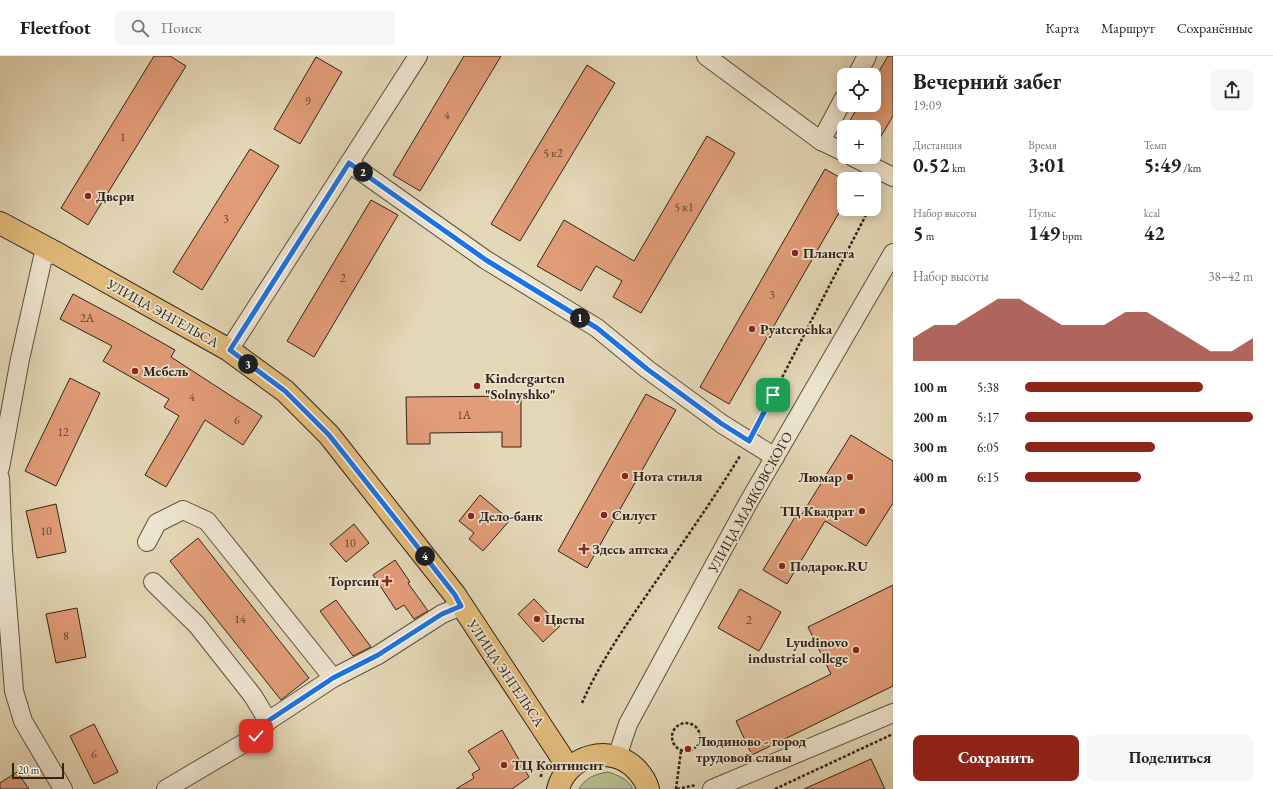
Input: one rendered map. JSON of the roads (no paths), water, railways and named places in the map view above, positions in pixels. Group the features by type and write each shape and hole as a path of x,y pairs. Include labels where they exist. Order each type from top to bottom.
{"main road":[{"name":"УЛИЦА ЭНГЕЛЬСА","path":"0,223 230,350 285,391 329,435 455,595 569,769"},
{"path":"558,789 569,769 579,761 591,756 604,755 617,757 630,763 640,773 648,789"}],"street":[{"path":"230,350 418,56"},
{"path":"706,56 820,141 837,149"},
{"path":"861,68 867,56"},
{"path":"820,141 837,111"},
{"path":"349,163 486,260 597,328 647,369 722,424 775,457"},
{"path":"867,164 893,177"},
{"path":"0,468 20,359 43,257 56,253"},
{"name":"УЛИЦА МАЯКОВСКОГО","path":"617,757 628,724 748,502 893,253"},
{"path":"0,478 3,551 14,691 23,721 63,789"},
{"path":"147,542 157,523 183,510 208,521 333,678"},
{"path":"153,582 197,625 253,696 268,721"},
{"path":"166,789 256,736 268,721 333,678 378,655 442,614 461,606"},
{"path":"712,789 893,713"}],"place":[{"name":"Двери","path":"88,196"},
{"name":"Планета","path":"795,253"},
{"name":"Pyaterochka","path":"752,329"},
{"name":"Мебель","path":"135,371"},
{"name":"Kindergarten \"Solnyshko\"","path":"477,386"},
{"name":"Нота стиля","path":"625,476"},
{"name":"Люмар","path":"850,477"},
{"name":"ТЦ Квадрат","path":"862,511"},
{"name":"Силует","path":"604,515"},
{"name":"Дело-банк","path":"471,516"},
{"name":"Здесь аптека","path":"584,549"},
{"name":"Подарок.RU","path":"782,566"},
{"name":"Торгсин","path":"387,581"},
{"name":"Цветы","path":"537,619"},
{"name":"Lyudinovo industrial college","path":"856,650"},
{"name":"Людиново - город трудовой славы","path":"688,749"},
{"name":"ТЦ Континент","path":"504,765"}]}
